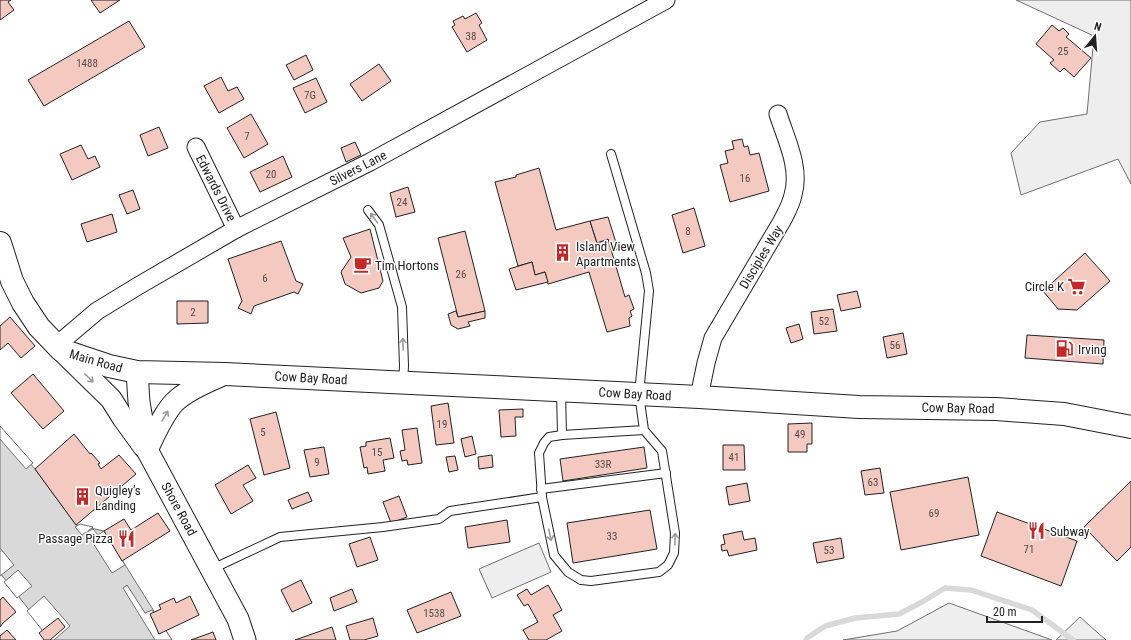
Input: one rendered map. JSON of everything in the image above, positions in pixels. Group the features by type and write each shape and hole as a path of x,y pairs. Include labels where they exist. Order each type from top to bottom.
{"main road":[{"name":"Main Road","path":"0,243 12,281 23,303 39,327 59,348 109,366 137,372"},
{"name":"Cow Bay Road","path":"137,372 225,374 639,394 859,407 996,409 1064,414 1131,427"}],"street":[{"name":"Silvers Lane","path":"59,348 97,311 236,229 370,162 666,0"},
{"name":"Disciples Way","path":"699,397 713,338 782,221 794,194 796,176 793,160 778,114"},
{"name":"Edwards Drive","path":"196,147 236,229"},
{"path":"59,348 111,399 147,450 166,413 177,399 225,374"},
{"name":"Shore Road","path":"137,372 139,400 147,450 238,619 245,640"}],"lane":[{"path":"611,154 646,273 649,291 639,394 644,430 662,451 675,533 674,553 668,565 658,572 591,581 581,580 568,572 554,555 541,493 539,453 549,437 644,430"},
{"path":"368,210 379,225 402,307 404,383"},
{"path":"561,391 562,435"},
{"path":"212,569 280,537 383,527 438,519 450,512 541,493 666,473"}],"shaded area":[{"path":"1016,0 1131,0 1131,184 1118,159 1021,195 1011,153 1040,122 1087,114 1094,36"},
{"path":"0,428 35,469 76,525 104,531 172,640 53,640 0,573"},
{"path":"539,543 551,572 492,598 479,569"},
{"path":"949,603 1052,640 843,640 897,631"},
{"path":"1080,617 1106,640 1056,640"}],"pier":[{"path":"0,426 33,463 26,469 0,439"},
{"path":"80,524 93,527 87,532 93,529 98,535 104,531 125,565 112,573 86,532 82,535 75,527"},
{"path":"0,548 14,565 0,576"},
{"path":"18,570 32,586 17,598 4,582"},
{"path":"127,585 145,613 152,610 172,640 155,640 123,588"},
{"path":"44,596 70,626 54,640 50,640 27,611"}],"building":[{"path":"0,0 11,0 8,2 14,10 0,20"},
{"path":"91,0 120,0 100,13"},
{"path":"476,13 482,23 479,25 487,40 467,52 452,27 455,25 453,21 463,16 465,19"},
{"path":"129,21 145,47 44,106 28,80"},
{"path":"1052,25 1059,31 1063,28 1069,34 1066,37 1091,58 1074,77 1064,68 1060,72 1050,63 1054,60 1036,44"},
{"path":"306,55 313,70 294,80 286,65"},
{"path":"379,64 391,81 362,101 350,84"},
{"path":"221,77 228,91 237,87 244,99 219,113 204,86"},
{"path":"316,78 327,102 305,113 293,88"},
{"path":"251,114 268,144 244,158 227,128"},
{"path":"159,127 168,148 148,156 140,135"},
{"path":"742,139 744,147 748,146 750,155 759,153 769,191 730,202 720,165 728,163 725,151 734,149 732,141"},
{"path":"355,142 361,155 346,162 341,148"},
{"path":"81,145 88,159 95,156 100,167 72,180 60,154"},
{"path":"283,156 292,177 260,192 250,172"},
{"name":"Island View Apartments","path":"539,168 556,230 590,221 597,243 608,239 625,297 629,295 634,309 630,311 632,316 629,318 630,326 607,332 589,272 548,284 545,272 535,275 532,262 518,266 495,182 516,177 516,175"},
{"path":"408,187 415,212 396,217 390,193"},
{"path":"133,190 140,209 127,214 119,195"},
{"path":"694,208 705,246 683,253 672,215"},
{"path":"112,214 117,232 87,242 81,224"},
{"path":"608,217 618,249 612,250 608,239 597,243 590,221"},
{"name":"Tim Hortons","path":"370,229 383,281 379,288 361,293 345,284 341,272 351,257 343,238"},
{"path":"465,231 485,311 458,317 438,238"},
{"path":"281,241 296,281 303,284 298,294 294,292 254,306 251,314 238,308 242,301 228,259"},
{"name":"Circle K","path":"1085,253 1110,281 1077,310 1058,309 1043,291"},
{"path":"532,262 535,275 545,272 548,282 516,290 509,269"},
{"path":"857,291 861,307 841,311 837,295"},
{"path":"177,301 208,301 208,323 177,324"},
{"path":"833,309 837,331 814,334 811,312"},
{"path":"456,311 458,317 485,311 485,318 468,322 470,326 458,329 451,325 448,314"},
{"path":"10,317 35,346 21,358 8,343 0,350 0,326"},
{"path":"799,324 803,339 791,343 786,328"},
{"path":"903,333 907,354 887,358 883,337"},
{"name":"Irving","path":"1027,335 1104,340 1103,364 1025,358"},
{"path":"33,374 64,411 43,429 11,393"},
{"path":"448,403 454,443 436,445 431,406"},
{"path":"523,409 523,417 515,417 516,436 501,437 499,410"},
{"path":"276,412 290,468 264,475 250,419"},
{"path":"812,423 812,444 807,444 807,452 788,452 788,424"},
{"path":"417,428 422,463 408,465 407,460 402,461 400,451 405,450 402,430"},
{"name":"Quigley’s Landing","path":"74,434 90,454 91,453 100,463 98,464 101,469 119,455 136,474 76,525 35,469"},
{"path":"472,436 476,454 465,457 461,439"},
{"path":"390,438 394,458 383,460 385,471 368,474 367,467 364,468 360,447 366,446 366,442"},
{"path":"723,445 744,445 745,470 723,470"},
{"path":"324,447 329,474 310,477 304,450"},
{"path":"644,447 647,468 563,481 560,459"},
{"path":"492,455 493,467 479,469 478,457"},
{"path":"455,456 458,470 449,472 446,457"},
{"path":"248,465 256,478 243,485 253,501 231,514 215,485"},
{"path":"880,468 884,493 865,495 861,471"},
{"path":"968,477 979,535 901,550 890,492"},
{"path":"1131,481 1131,547 1117,561 1084,527"},
{"path":"747,483 750,501 729,505 726,487"},
{"path":"308,492 312,501 292,509 288,500"},
{"path":"399,496 407,517 391,523 383,502"},
{"path":"650,510 657,549 573,563 567,523"},
{"path":"997,512 1077,541 1061,586 981,556"},
{"path":"158,513 170,531 122,561 104,531 124,519 131,530"},
{"path":"507,520 510,542 468,548 465,527"},
{"path":"742,531 744,540 755,538 757,550 729,556 727,550 722,551 721,545 725,544 723,535"},
{"path":"370,537 378,560 357,567 349,544"},
{"path":"841,538 844,558 817,563 813,543"},
{"path":"301,580 312,603 292,612 281,590"},
{"path":"548,585 562,610 553,615 562,631 546,640 529,640 523,630 538,622 528,604 524,606 517,595 527,589 531,595"},
{"path":"352,589 357,602 334,611 330,598"},
{"path":"451,592 461,616 417,633 407,610"},
{"path":"190,596 199,615 159,634 150,614 161,609 159,605 174,598 176,603"},
{"path":"3,597 16,612 0,627 0,600"},
{"path":"58,618 65,627 50,640 44,640 39,633"},
{"path":"373,618 378,636 364,640 350,640 346,626"},
{"path":"332,627 336,640 295,640"},
{"path":"7,630 16,640 0,640 0,636"},
{"path":"213,632 216,640 191,640"}],"waterway":[{"path":"806,640 825,626 855,618 899,614 945,588 971,590 1032,610 1073,640"}],"place":[{"name":"Island View Apartments","path":"563,253"},
{"name":"Tim Hortons","path":"362,265"},
{"name":"Circle K","path":"1077,286"},
{"name":"Irving","path":"1065,349"},
{"name":"Quigley’s Landing","path":"82,497"},
{"name":"Subway","path":"1037,531"},
{"name":"Passage Pizza","path":"126,538"}]}
